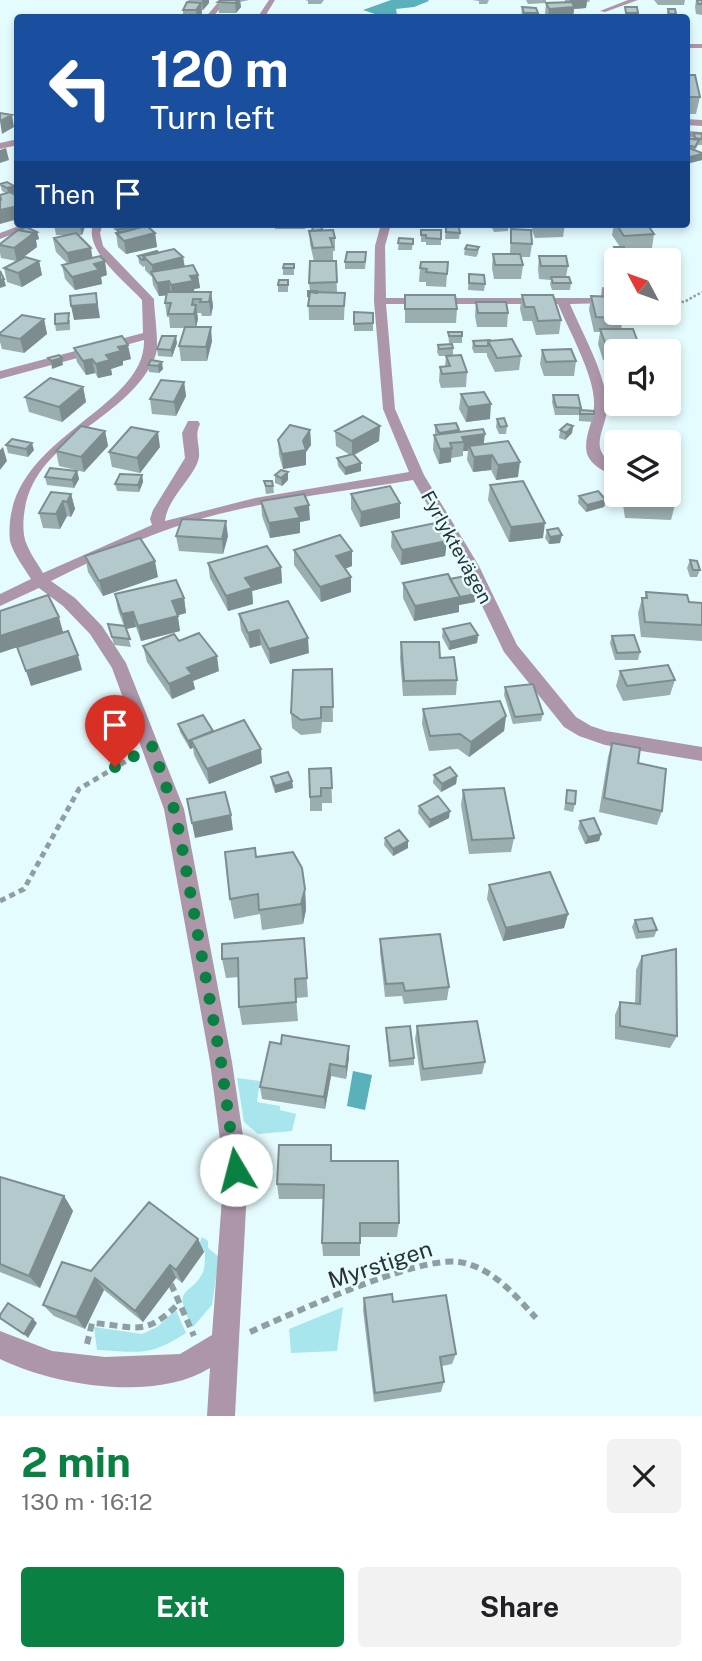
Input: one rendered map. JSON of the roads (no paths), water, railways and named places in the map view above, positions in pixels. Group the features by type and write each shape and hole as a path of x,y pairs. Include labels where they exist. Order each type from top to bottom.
{"street":[{"path":"212,14 224,0"},
{"path":"603,11 635,0"},
{"path":"0,236 23,228"},
{"path":"97,228 97,247 148,299 150,355 137,376 119,396 49,452 27,479 16,518 18,543 40,581 69,603 96,630 120,667 174,809 221,1062 236,1170 215,1349 221,1416"},
{"name":"Fyrlyktevägen","path":"385,228 380,246 380,301 389,409 417,475 471,566 510,648 570,722 605,738 700,758"},
{"path":"380,301 604,302"},
{"path":"563,302 598,388 601,407 593,436 594,453 598,461 604,465"},
{"path":"0,375 148,335"},
{"path":"160,527 157,519 165,499 184,474 192,458 189,433 193,424"},
{"path":"0,601 160,527 227,509 417,475"},
{"path":"0,1345 26,1359 105,1373 159,1371 189,1365 215,1349"}]}
